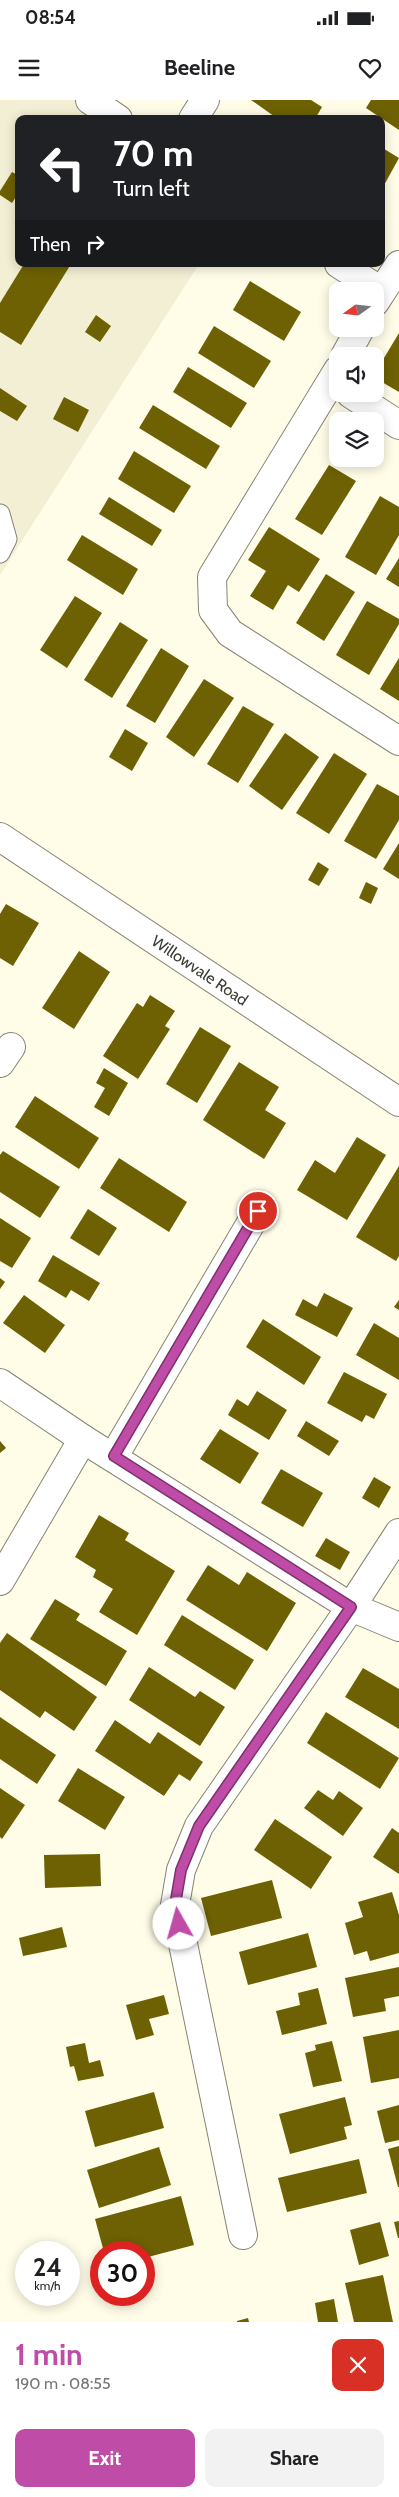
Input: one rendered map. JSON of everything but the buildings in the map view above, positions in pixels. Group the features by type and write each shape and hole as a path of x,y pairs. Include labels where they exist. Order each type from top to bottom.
{"street":[{"path":"90,100 112,115"},
{"path":"196,115 205,100"},
{"path":"384,288 399,265"},
{"path":"343,267 360,282"},
{"path":"329,397 212,578 213,610 230,633 399,741"},
{"path":"367,402 399,425"},
{"name":"Willowvale Road","path":"0,837 399,1102"},
{"path":"114,1456 258,1211"},
{"path":"0,1383 83,1439 114,1456 351,1607 399,1627"},
{"path":"0,1581 83,1439"},
{"path":"243,2235 175,1905 181,1870 199,1826 351,1607 399,1533"}],"lane":[{"path":"0,514 8,539 0,553"}],"shaded area":[{"path":"0,100 101,100 124,115 15,115 15,267 197,267 0,575"}],"route":[{"path":"179,1924 175,1905 181,1870 199,1826 351,1607 114,1456 258,1211"}]}
